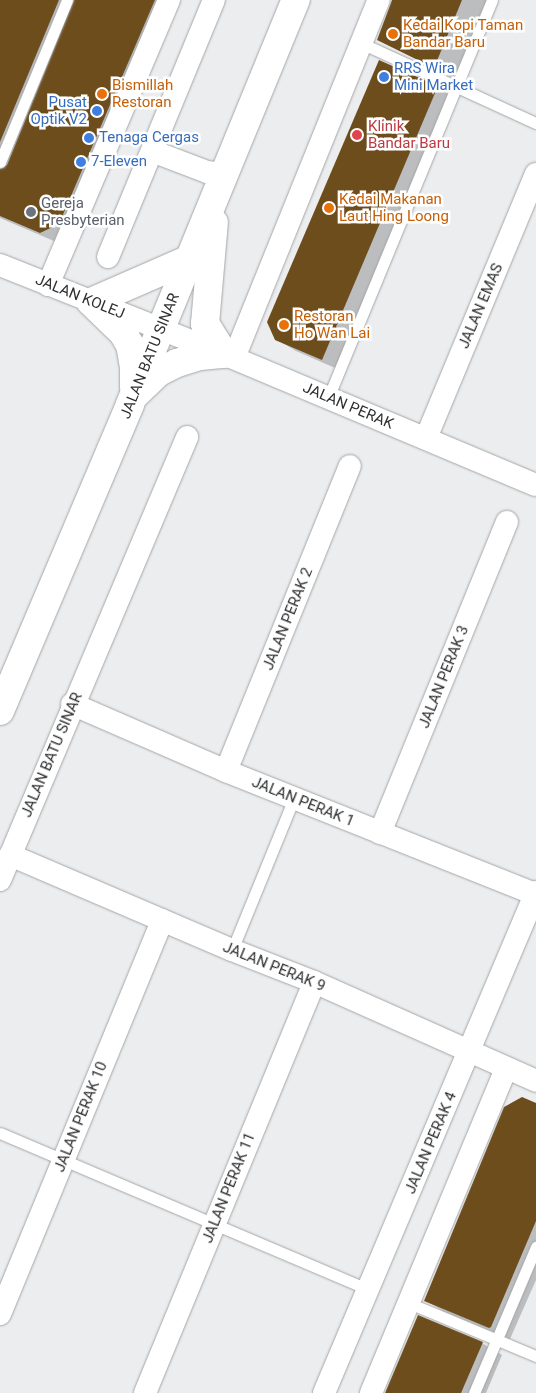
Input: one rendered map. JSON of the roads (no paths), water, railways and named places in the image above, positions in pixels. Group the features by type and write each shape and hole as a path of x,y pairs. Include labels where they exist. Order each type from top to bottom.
{"street":[{"path":"48,285 169,0"},
{"path":"108,256 214,0"},
{"name":"JALAN BATU SINAR","path":"0,711 134,396 296,0"},
{"path":"229,356 379,0"},
{"path":"152,151 207,172 221,184 205,324 229,356"},
{"name":"JALAN EMAS","path":"426,438 536,174"},
{"path":"134,396 134,367 130,345 123,333 91,302 190,259"},
{"name":"JALAN KOLEJ","path":"0,265 160,330"},
{"name":"JALAN PERAK","path":"160,330 229,356 536,484"},
{"path":"134,396 159,372 178,363 200,356 229,356"},
{"name":"JALAN BATU SINAR","path":"0,880 72,704 187,437"},
{"name":"JALAN PERAK 2","path":"226,771 350,466"},
{"name":"JALAN PERAK 3","path":"380,833 507,522"},
{"name":"JALAN PERAK 1","path":"72,704 226,771 536,893"},
{"name":"JALAN PERAK 9","path":"10,855 232,950 314,982 536,1081"},
{"name":"JALAN PERAK 4","path":"324,1393 470,1053 536,893"},
{"name":"JALAN PERAK 10","path":"0,1314 162,920"},
{"name":"JALAN PERAK 11","path":"145,1393 314,982"},
{"path":"371,1393 506,1069"}],"lane":[{"path":"0,162 67,0"},
{"path":"328,398 492,0"},
{"path":"361,43 536,123"},
{"path":"232,950 294,798"},
{"path":"0,1133 368,1289"},
{"path":"474,1393 536,1247"},
{"path":"409,1303 536,1356"}],"place":[{"name":"Kedai Kopi Taman Bandar Baru","path":"393,34"},
{"name":"RRS Wira Mini Market","path":"384,77"},
{"name":"Bismillah Restoran","path":"102,94"},
{"name":"Pusat Optik V2","path":"97,111"},
{"name":"Klinik Bandar Baru","path":"357,135"},
{"name":"Tenaga Cergas","path":"89,138"},
{"name":"7-Eleven","path":"81,162"},
{"name":"Kedai Makanan Laut Hing Loong","path":"329,208"},
{"name":"Gereja Presbyterian","path":"31,212"},
{"name":"Restoran Ho Wan Lai","path":"284,325"}]}
